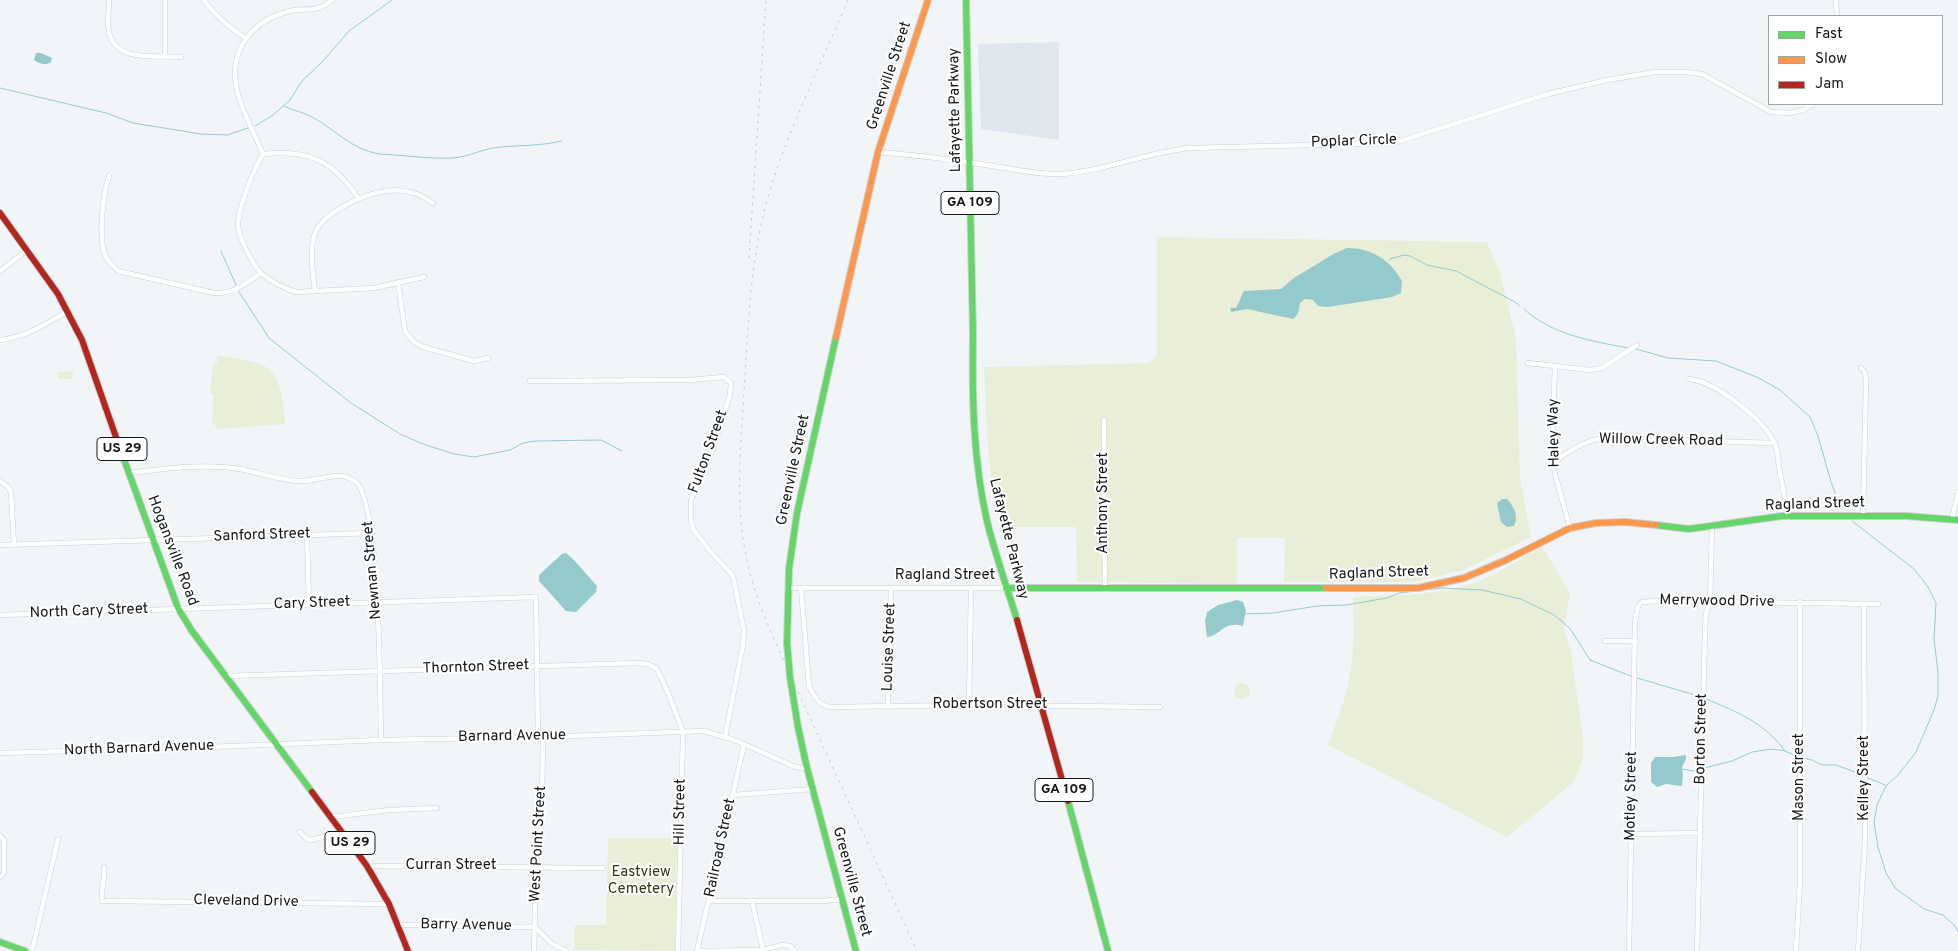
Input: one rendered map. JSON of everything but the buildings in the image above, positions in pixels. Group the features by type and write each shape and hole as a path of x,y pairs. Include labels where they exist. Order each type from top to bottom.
{"main road":[{"name":"Greenville Street","path":"856,951 807,768 798,727 787,643 787,588 792,535 800,496 878,152 928,0"},
{"name":"Lafayette Parkway","path":"966,0 973,334 972,385 976,452 988,521 1006,588 1042,705 1108,951"},
{"name":"Hogansville Road","path":"0,213 68,311 92,365 178,608 192,631 367,866 389,904 408,951"},
{"name":"Ragland Street","path":"1006,588 1418,588 1464,578 1506,560 1570,528 1596,523 1624,522 1664,528 1688,529 1788,516 1906,516 1955,519"},
{"path":"0,942 25,951"}],"street":[{"path":"109,0 109,32 114,43 124,52 134,55 181,57"},
{"path":"164,55 165,0"},
{"path":"204,0 213,13 227,26 245,38"},
{"path":"263,154 238,94 235,75 238,56 245,38 259,25 275,15 291,10 308,10 325,6 332,0"},
{"path":"1836,0 1837,15"},
{"name":"Poplar Circle","path":"878,152 1060,174 1105,168 1167,150 1189,148 1394,144 1548,94 1607,80 1655,72 1702,74 1764,110 1773,112 1796,112 1811,105"},
{"path":"263,154 294,152 311,157 328,166 348,183 358,198"},
{"path":"263,154 255,166 238,222 239,235 261,273 283,288 296,292 374,288 424,277"},
{"path":"109,176 104,190 103,241 107,259 118,271 203,291 223,293 233,292 261,273"},
{"path":"315,292 312,263 313,241 315,232 326,218 358,198 384,190 413,194 426,198 433,203"},
{"path":"0,271 27,250"},
{"path":"398,282 405,331 414,342 474,361 488,358"},
{"path":"0,340 18,338 68,311"},
{"path":"1528,363 1590,370 1602,368 1620,358 1637,345"},
{"name":"Haley Way","path":"1555,366 1552,445 1555,474 1570,528"},
{"path":"1861,368 1865,372 1866,381 1863,516"},
{"name":"Fulton Street","path":"530,381 724,378 731,383 730,395 714,447 691,500 690,520 693,529 733,576 744,631 743,645 725,736"},
{"path":"1689,379 1698,380 1711,386 1739,404 1766,428 1775,443 1788,516"},
{"name":"Anthony Street","path":"1104,420 1105,587"},
{"name":"Willow Creek Road","path":"1554,462 1574,447 1590,440 1604,438 1775,443"},
{"name":"Newnan Street","path":"130,473 197,467 239,469 294,480 312,480 337,476 347,477 354,481 362,490 372,533 377,601 381,740"},
{"path":"0,481 11,492 14,544"},
{"path":"1955,519 1958,492"},
{"name":"Borton Street","path":"1697,951 1705,630 1706,614 1710,603 1712,527"},
{"name":"Sanford Street","path":"0,545 372,533"},
{"path":"307,535 309,604"},
{"name":"Ragland Street","path":"787,588 1006,588"},
{"name":"Robertson Street","path":"800,588 809,686 811,692 820,703 829,707 888,705 1160,707"},
{"name":"Louise Street","path":"888,705 891,588"},
{"path":"969,705 971,588"},
{"name":"Cary Street","path":"178,608 536,597"},
{"name":"West Point Street","path":"534,951 536,867 541,820 536,597"},
{"name":"Merrywood Drive","path":"1636,641 1636,611 1642,602 1878,604"},
{"name":"Mason Street","path":"1796,951 1800,882 1800,602"},
{"name":"Kelley Street","path":"1858,951 1865,842 1864,604"},
{"name":"North Cary Street","path":"0,615 178,608"},
{"path":"1605,641 1636,641"},
{"name":"Motley Street","path":"1628,951 1636,641"},
{"name":"Thornton Street","path":"226,676 638,663 653,666 656,669 670,695 683,732"},
{"name":"Barnard Avenue","path":"277,744 704,731 725,736 787,764 807,768"},
{"name":"Hill Street","path":"678,951 683,732"},
{"name":"North Barnard Avenue","path":"0,753 277,744"},
{"name":"Railroad Street","path":"697,951 744,745"},
{"path":"733,795 813,789"},
{"path":"331,816 390,810 437,808"},
{"path":"300,832 307,839 311,840 342,832"},
{"path":"1631,834 1700,833"},
{"path":"0,836 4,840 4,873 0,877"},
{"path":"32,951 58,839"},
{"name":"Curran Street","path":"367,866 604,868"},
{"name":"Cleveland Drive","path":"104,867 105,873 100,892 102,901 389,904"},
{"path":"709,901 823,901 843,899"},
{"path":"752,901 763,950"},
{"name":"Barry Avenue","path":"398,925 535,927"},
{"path":"535,927 551,943 566,951"},
{"path":"697,951 763,950 782,945 790,946 795,951"}],"shaded area":[{"path":"1059,42 1059,140 981,129 978,44"}],"green space":[{"path":"1157,237 1487,242 1500,273 1516,339 1520,478 1531,537 1463,570 1415,582 1284,582 1285,538 1237,538 1237,584 1077,582 1076,527 1002,527 990,468 984,367 1149,363 1157,355"},
{"path":"217,355 242,359 266,367 271,371 279,385 285,424 218,429 212,422 214,395 210,394 213,364 217,364"},
{"path":"73,371 73,379 58,379 57,372"},
{"path":"1542,546 1570,593 1564,629 1571,652 1583,737 1583,758 1574,782 1507,837 1328,745 1343,701 1352,665 1353,597 1414,594 1474,583 1509,566"},
{"path":"1242,683 1250,691 1242,699 1234,691"},
{"name":"Eastview Cemetery","path":"608,838 677,838 675,951 574,950 575,925 606,925"}],"water":[{"path":"36,53 52,58 51,62 45,64 34,60"},
{"path":"1347,248 1364,250 1386,261 1402,281 1401,293 1392,297 1328,307 1318,306 1313,300 1305,299 1300,303 1298,314 1293,319 1247,309 1231,312 1230,308 1236,308 1244,291 1281,289 1294,278 1335,253"},
{"path":"1502,499 1507,499 1514,508 1516,519 1514,526 1507,527 1501,522 1497,503"},
{"path":"566,553 597,586 596,592 576,612 566,611 539,581 539,575 562,554"},
{"path":"1237,600 1243,602 1246,611 1243,626 1231,625 1207,637 1205,621 1207,612 1218,605"},
{"path":"1686,755 1682,767 1682,786 1666,784 1657,787 1651,782 1651,763 1655,757"}],"waterway":[{"path":"255,126 273,115 290,100 302,81 323,61 349,31 392,0"},
{"path":"0,88 106,113 133,123 201,134 227,135 248,128"},
{"path":"284,106 319,121 359,148 379,154 452,158 494,148 539,145 562,141"},
{"path":"221,251 236,285"},
{"path":"1390,259 1404,255 1410,256 1427,265 1456,271 1520,306"},
{"path":"239,292 269,338 351,403 400,434 423,444 454,454 474,457 510,450 523,443 536,441 601,440 622,451"},
{"path":"1524,309 1547,325 1573,336 1628,348"},
{"path":"1636,349 1668,358 1716,361 1759,378 1780,390 1810,417 1818,436 1840,506"},
{"path":"1852,521 1914,569 1928,587 1936,603 1934,639 1938,672 1938,696 1916,752 1898,775 1886,786 1877,805 1874,822 1878,847 1886,873 1895,888 1924,909 1943,915 1955,926 1958,932"},
{"path":"1423,590 1443,588 1482,590 1521,599 1554,615 1563,622 1571,630 1590,660 1633,677"},
{"path":"1246,614 1273,613 1317,606 1346,605 1416,591"},
{"path":"1637,678 1702,697"},
{"path":"1706,699 1759,725 1785,751"},
{"path":"1704,768 1732,761 1752,752 1772,749 1785,751 1799,757"},
{"path":"1802,758 1822,765 1836,765 1863,775"},
{"path":"1682,769 1693,771 1700,769"},
{"path":"1866,777 1885,785"}],"railway":[{"path":"749,258 766,0"},
{"path":"848,0 784,149 761,223 753,271 749,319 740,452 740,511 747,561 764,616 917,951"}],"traffic: fast":[{"path":"966,0 973,404 976,451 987,521 1017,620"},
{"path":"787,643 789,569 797,513 836,337"},
{"path":"117,440 178,608 192,631 312,792"},
{"path":"1656,525 1689,529 1782,516 1906,516 1958,520"},
{"path":"1006,588 1326,588"},
{"path":"787,643 798,727"},
{"path":"798,727 807,768 856,951"},
{"path":"1068,801 1108,951"},
{"path":"0,942 25,951"}],"traffic: slow":[{"path":"836,337 878,152 928,0"},
{"path":"1326,588 1418,588 1464,578 1506,560 1570,528 1596,523 1625,522 1656,525"}],"traffic: jam":[{"path":"0,213 58,294 82,340 117,440"},
{"path":"1017,620 1068,801"},
{"path":"312,792 367,866 389,904 408,951"}]}
